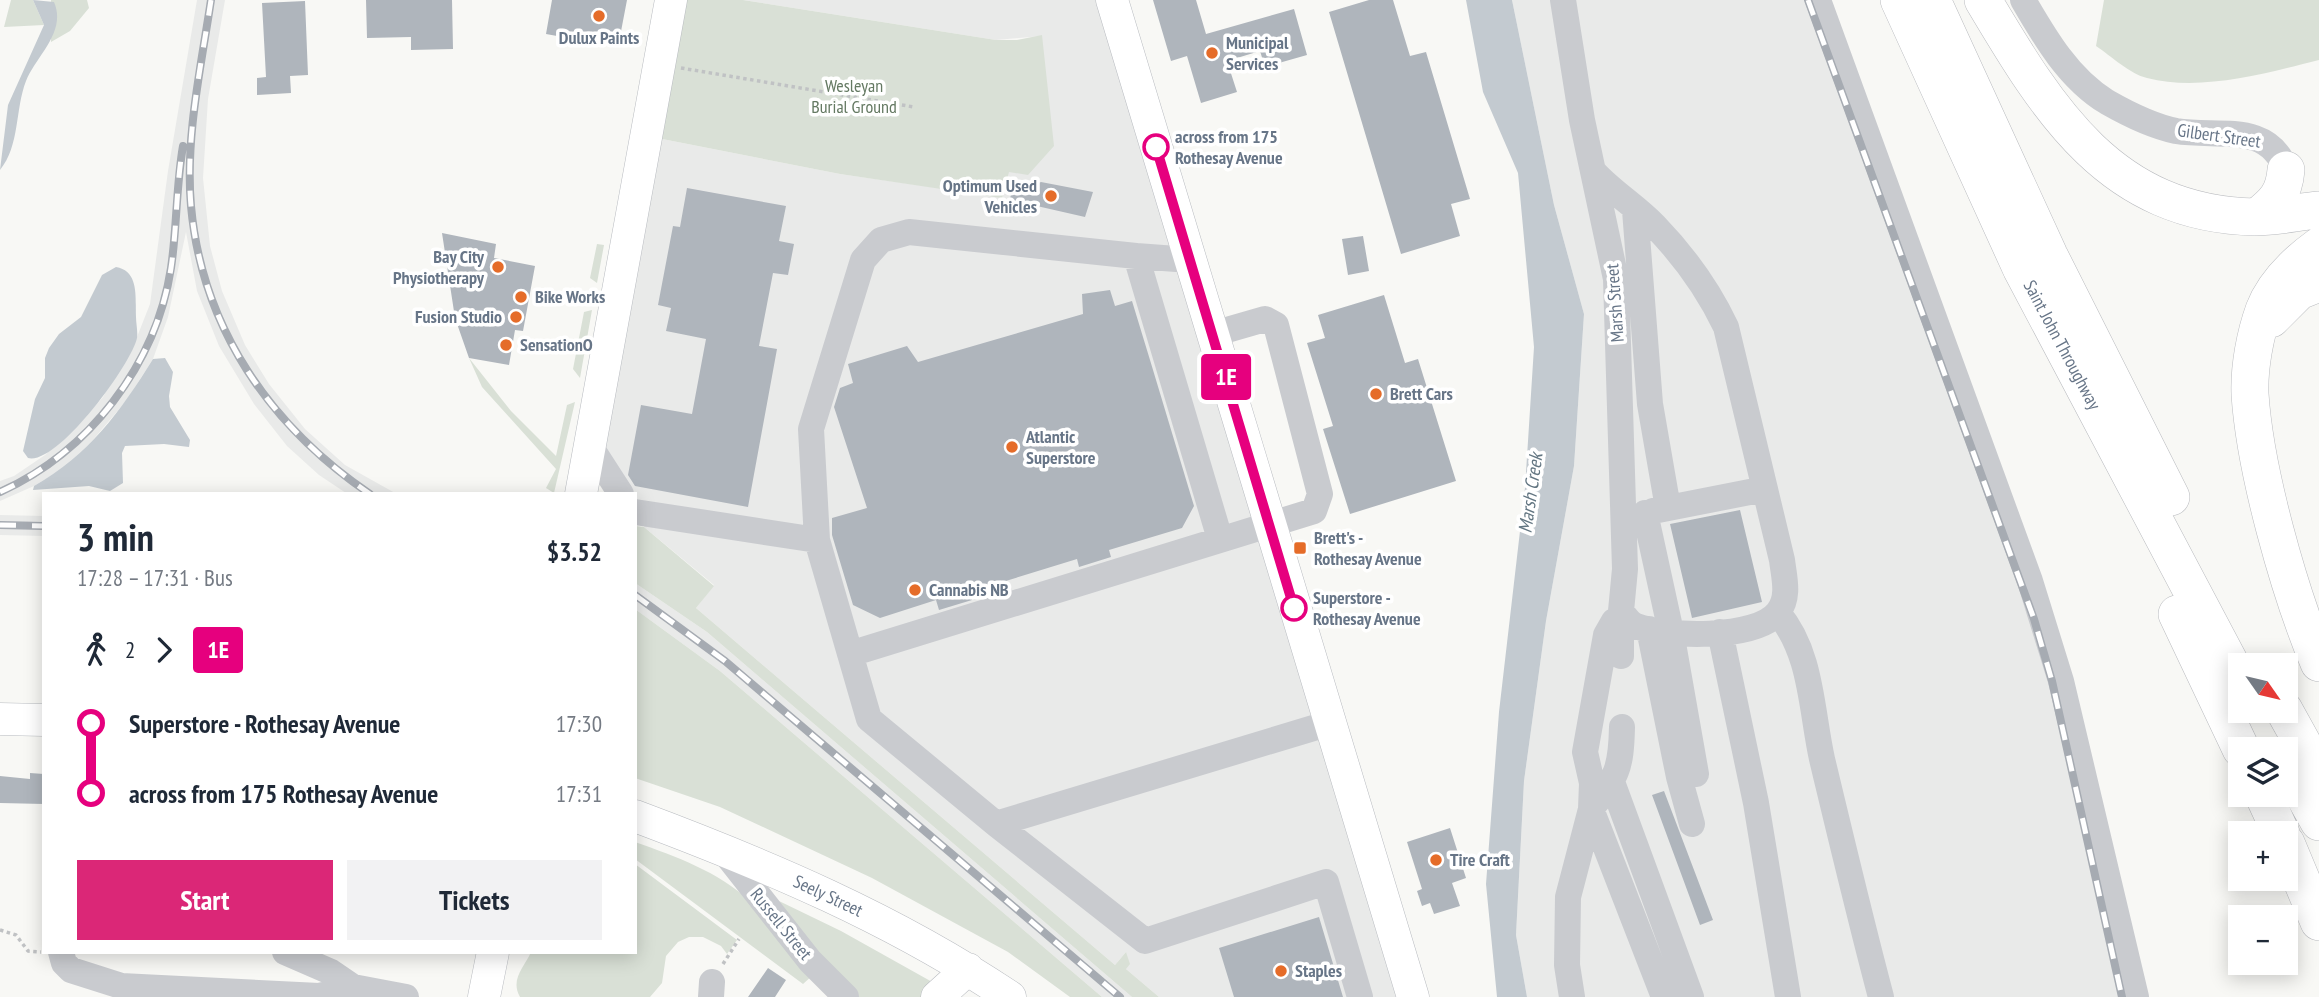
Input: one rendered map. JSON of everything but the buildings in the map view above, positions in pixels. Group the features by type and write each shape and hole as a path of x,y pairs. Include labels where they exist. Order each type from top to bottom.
{"highway":[{"name":"Saint John Throughway","path":"1899,0 2021,268 2228,659"},
{"name":"Saint John Throughway","path":"1932,0 2049,255 2154,466 2253,653"},
{"path":"1983,0 2044,98 2070,132 2103,163 2136,187 2176,204 2219,214 2257,217 2319,210"},
{"path":"2257,217 2277,202 2285,186 2286,170"},
{"path":"2319,246 2288,272 2265,307 2255,343 2250,392 2261,466 2280,543 2319,663"},
{"path":"2021,268 2115,483 2235,737"},
{"path":"2255,343 2276,312 2299,291 2319,283"},
{"path":"2291,723 2319,773"},
{"path":"2298,784 2319,822"},
{"path":"2298,872 2319,922"}],"main road":[{"path":"581,492 671,0"},
{"path":"1112,0 1413,997"},
{"path":"2286,170 2301,191 2319,202"},
{"path":"0,719 42,720"},
{"name":"Seely Street","path":"637,817 721,848 869,915 968,969 1010,997"},
{"path":"484,997 493,954"},
{"path":"937,997 968,969"}],"street":[{"name":"Marsh Street","path":"1563,0 1616,279 1646,511 1625,569 1620,611"},
{"path":"1818,0 2030,581 2060,681 2136,997"},
{"name":"Gilbert Street","path":"2023,0 2063,62 2104,100 2140,118 2176,131 2263,139 2277,151 2286,170"},
{"path":"1594,172 1681,255 1711,296 1721,317 1765,489 1787,592 1778,613 1759,625 1706,635 1660,631 1632,625 1620,611"},
{"path":"1636,210 1650,404 1646,511 1679,777 1692,824"},
{"path":"1190,260 909,232 881,240 863,260 811,429 817,540 869,719 1145,942 1326,882 1360,997"},
{"path":"1136,256 1220,539"},
{"path":"850,654 1314,511 1320,494 1276,325 1265,319 1213,334"},
{"path":"590,446 620,492"},
{"path":"1646,511 1765,489"},
{"path":"638,511 817,540"},
{"path":"1620,611 1621,656"},
{"path":"1572,997 1567,965 1568,897 1591,809 1592,783 1585,752 1606,635 1620,611"},
{"path":"1778,613 1792,629 1804,659 1816,734 1881,997"},
{"path":"1660,631 1696,774"},
{"path":"1720,632 1756,803 1788,997"},
{"path":"996,824 1330,723"},
{"path":"1591,809 1612,782 1621,763 1622,727"},
{"path":"1612,782 1691,997"},
{"path":"1591,809 1664,997"},
{"name":"Russell Street","path":"721,848 810,961 846,997"},
{"path":"61,954 64,963 82,977 131,988 319,996 353,987"},
{"path":"290,954 331,972 353,987 406,997"}],"path":[{"path":"660,64 914,107"},
{"path":"0,930 16,934 28,951 42,952"},
{"path":"711,990 739,939"}],"shaded area":[{"path":"197,0 225,0 208,99 203,178 210,246 222,291 245,345 269,384 305,429 345,465 393,492 344,492 319,475 287,446 254,404 219,346 197,291 186,232 168,317 153,359 126,401 75,461 34,486 0,501 0,481 14,476 45,455 83,420 103,397 137,337 150,304 168,171"},
{"path":"743,0 1112,0 1413,997 1159,997 1126,969 1126,952 1115,965 696,608 714,585 644,527 643,513 637,508 637,492 620,492 590,446 647,136 840,174 1002,197 1042,36 996,40"},
{"path":"1512,0 1824,0 1921,258 2146,997 1527,997 1516,935 1524,781 1546,621 1574,466 1584,314 1554,205"},
{"path":"0,515 42,516 42,536 0,535"},
{"path":"637,584 707,632 1132,997 1102,997 720,671 637,610"}],"green space":[{"path":"11,0 33,0 44,25 4,27"},
{"path":"51,0 87,0 89,8 70,31 51,42"},
{"name":"Wesleyan Burial Ground","path":"671,0 743,0 996,40 1017,40 1042,35 1054,146 1028,175 1009,172 1002,198 840,174 647,136"},
{"path":"2104,0 2319,0 2319,60 2256,75 2211,82 2168,82 2147,78 2127,69 2096,46"},
{"path":"597,244 604,245 597,283 590,278"},
{"path":"592,310 580,378 573,369 584,312"},
{"path":"469,358 511,411 556,456 567,405 575,402 554,492 546,488 556,469 482,387"},
{"path":"637,526 644,527 714,586 696,608 1115,965 1126,952 1130,964 1126,969 1159,997 1132,997 707,632 637,584"},
{"path":"637,610 720,671 1102,997 1070,997 1008,952 872,878 720,807 637,779"},
{"path":"637,843 696,866 724,881 750,901 813,975 803,984 637,860"},
{"path":"637,865 737,940 727,954 721,946 703,937 689,937 678,942 666,956 662,983 650,997 520,997 517,991 519,974 530,954 637,954"},
{"path":"779,901 841,931 934,983 923,997 857,997 829,969"}],"water":[{"path":"33,0 54,2 57,23 49,43 26,81 11,150 0,170 8,105 44,25"},
{"name":"Marsh Creek","path":"1466,0 1512,0 1554,205 1584,314 1574,466 1546,621 1524,781 1516,935 1527,997 1497,997 1486,884 1499,712 1525,488 1534,347 1518,173 1483,92"},
{"path":"116,267 129,274 135,287 137,338 132,351 108,390 74,431 41,456 28,458 23,451 35,399 45,378 45,358 49,348 59,334 81,317 102,275"},
{"path":"165,358 173,372 170,407 190,440 189,447 164,444 125,446 122,453 123,483 110,491 89,486 33,490 34,486 71,461 102,431 153,359"}],"railway":[{"path":"211,0 190,155 191,206 198,251 210,293 226,333 247,370 272,405 301,437 367,492"},
{"path":"1808,0 2034,619 2052,681 2122,997"},
{"path":"0,492 32,475 62,454 89,429 134,371 163,304 171,268 183,146"},
{"path":"0,525 42,526"},
{"path":"637,596 725,661 1120,997"}],"bus line":[{"name":"1E","path":"1156,147 1294,608"}],"place":[{"name":"Dulux Paints","path":"599,16"},
{"name":"Municipal Services","path":"1212,53"},
{"name":"across from 175 Rothesay Avenue","path":"1156,147"},
{"name":"Optimum Used Vehicles","path":"1051,196"},
{"name":"Bay City Physiotherapy","path":"498,267"},
{"name":"Bike Works","path":"521,297"},
{"name":"Fusion Studio","path":"516,317"},
{"name":"SensationO","path":"506,345"},
{"name":"Brett Cars","path":"1376,394"},
{"name":"Atlantic Superstore","path":"1012,447"},
{"name":"Brett's - Rothesay Avenue","path":"1300,548"},
{"name":"Cannabis NB","path":"915,590"},
{"name":"Superstore - Rothesay Avenue","path":"1294,608"},
{"name":"Tire Craft","path":"1436,860"},
{"name":"Staples","path":"1281,971"}]}
